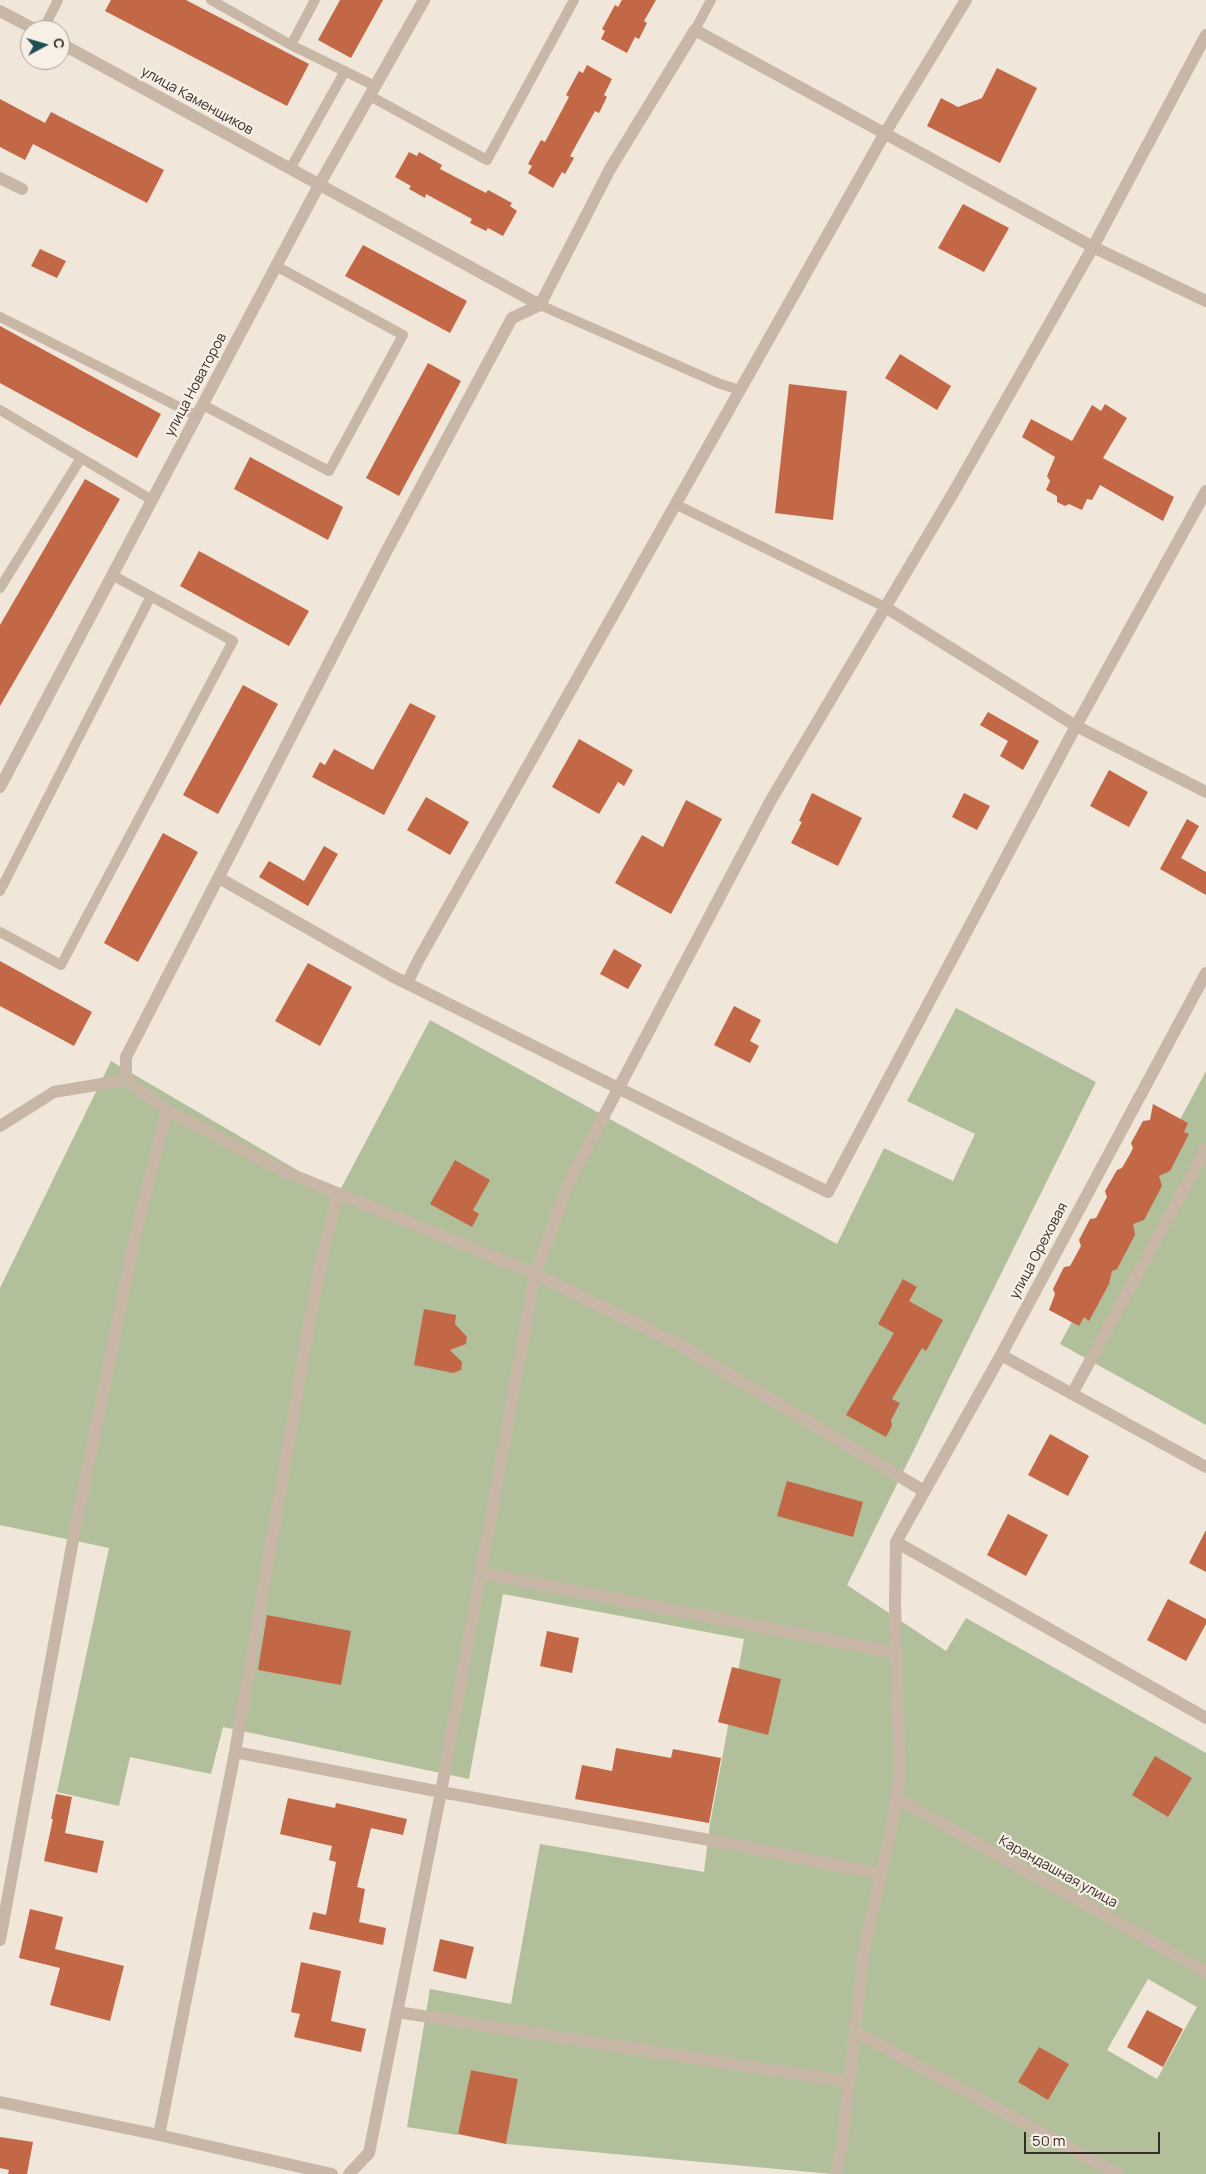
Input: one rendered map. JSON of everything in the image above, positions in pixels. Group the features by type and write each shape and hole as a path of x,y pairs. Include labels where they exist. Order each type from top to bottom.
{"street":[{"name":"улица Новаторов","path":"0,787 319,185 424,0"},
{"path":"407,983 419,958 739,390 885,134 966,0"},
{"path":"0,10 20,21"},
{"path":"126,1080 126,1057 386,552 512,318 540,305 610,169 695,30 1093,247 1206,301"},
{"path":"349,2174 369,2153 441,1792 535,1274 569,1182 771,800 956,488 1093,247 1206,36"},
{"name":"улица Каменщиков","path":"70,48 540,305"},
{"path":"0,178 22,189"},
{"path":"219,878 407,983 828,1192 1076,726 1206,491"},
{"path":"885,607 1076,726 1206,792"},
{"name":"улица Ореховая","path":"896,1542 1000,1355 1206,973"},
{"path":"0,1126 54,1092 126,1080 167,1110 281,1170 535,1274 678,1344 924,1491"},
{"path":"0,1940 75,1529 138,1223 167,1110"},
{"path":"1072,1394 1205,1150"},
{"path":"159,2135 235,1752 317,1280 338,1193"},
{"path":"1000,1355 1206,1467"},
{"path":"836,2174 856,2032 864,1950 882,1874 900,1776 896,1542"},
{"path":"896,1542 1206,1718"},
{"path":"481,1573 897,1653"},
{"path":"235,1752 882,1874"},
{"name":"Карандашная улица","path":"896,1798 1206,1972"},
{"path":"397,2012 849,2082"},
{"path":"856,2032 1118,2174"},
{"path":"0,2102 332,2174"}],"lane":[{"path":"48,20 58,0"},
{"path":"211,0 291,45 345,71 372,91 487,160 574,0"},
{"path":"291,45 315,0"},
{"path":"695,30 711,0"},
{"path":"290,169 345,71"},
{"path":"0,317 329,471 403,335 276,266"},
{"path":"540,305 718,383 739,390"},
{"path":"0,410 152,500"},
{"path":"0,588 81,458"},
{"path":"675,504 885,607"},
{"path":"0,932 61,965 232,641 112,575"},
{"path":"0,891 151,596"}],"green space":[{"path":"956,1008 1096,1082 847,1585 946,1651 966,1618 1206,1753 1206,2174 832,2174 506,2144 518,2079 471,2070 458,2135 407,2127 430,1989 511,2004 540,1844 704,1872 710,1824 744,1639 503,1594 469,1779 223,1727 211,1774 130,1757 119,1806 57,1792 109,1548 0,1525 0,1288 111,1061 338,1194 430,1020 837,1244 884,1148 953,1181 975,1134 907,1101","holes":["1148,1979 1197,2007 1157,2079 1107,2050"]},
{"path":"1206,1071 1206,1425 1060,1344"}],"building":[{"path":"111,0 186,0 309,64 287,106 105,11"},
{"path":"340,0 383,0 351,58 318,40"},
{"path":"622,0 656,0 644,21 647,23 639,39 635,37 627,53 601,39 605,31 602,29 615,5 618,7"},
{"path":"587,65 612,79 604,95 607,97 599,113 595,111 570,156 574,158 565,174 562,172 553,188 528,173 532,166 528,164 541,140 545,142 569,97 566,95 579,71 583,73"},
{"path":"997,68 1037,88 1000,163 927,126 941,98 958,107 982,98"},
{"path":"0,99 45,123 51,112 164,170 147,203 33,144 25,160 0,147"},
{"path":"409,152 417,156 419,152 442,165 440,169 486,193 488,190 512,203 510,206 517,211 503,236 488,228 486,231 470,223 472,219 426,194 425,198 409,189 411,186 395,177"},
{"path":"963,204 1009,228 984,272 938,248"},
{"path":"363,245 467,301 450,333 345,276"},
{"path":"40,249 66,261 57,278 31,266"},
{"path":"0,326 161,414 137,458 0,383"},
{"path":"900,354 951,386 937,410 885,378"},
{"path":"428,363 461,381 399,496 366,478"},
{"path":"789,384 847,391 833,520 775,513"},
{"path":"1105,404 1127,418 1103,458 1174,497 1163,521 1100,485 1092,500 1087,499 1082,510 1069,504 1065,506 1057,502 1057,496 1046,490 1050,481 1047,476 1055,457 1022,437 1031,419 1072,441 1092,405 1101,411"},
{"path":"250,457 343,507 328,540 234,489"},
{"path":"85,479 120,499 0,706 0,625"},
{"path":"199,551 309,611 289,646 180,586"},
{"path":"243,685 278,704 218,814 183,795"},
{"path":"410,703 436,716 384,815 312,777 320,762 325,765 334,749 373,770"},
{"path":"988,712 1039,741 1023,770 1000,756 1008,741 980,725"},
{"path":"579,739 633,770 624,786 618,782 599,814 552,787"},
{"path":"1109,770 1148,792 1129,827 1090,806"},
{"path":"812,793 862,818 838,866 791,843 802,822 799,821"},
{"path":"964,793 990,806 977,830 952,817"},
{"path":"426,797 469,822 450,855 407,830"},
{"path":"686,800 722,819 671,914 615,883 642,835 663,847"},
{"path":"1187,819 1199,826 1181,858 1206,872 1206,895 1160,869"},
{"path":"163,833 198,852 138,962 104,943"},
{"path":"324,846 338,854 308,906 259,877 269,861 304,881"},
{"path":"614,949 642,965 628,989 600,974"},
{"path":"0,961 92,1012 74,1046 0,1006"},
{"path":"308,963 352,987 320,1046 275,1021"},
{"path":"734,1006 761,1020 750,1041 759,1046 750,1063 714,1045"},
{"path":"1153,1104 1188,1123 1184,1132 1189,1134 1170,1171 1159,1176 1162,1186 1144,1220 1133,1224 1135,1235 1117,1269 1112,1271 1109,1284 1089,1321 1084,1317 1079,1326 1049,1310 1055,1294 1053,1289 1064,1267 1070,1266 1081,1246 1079,1240 1090,1219 1096,1218 1107,1197 1105,1191 1117,1170 1122,1168 1130,1154 1133,1148 1131,1143 1143,1121 1150,1120"},
{"path":"455,1160 490,1180 473,1210 479,1214 472,1227 430,1204"},
{"path":"903,1279 917,1287 909,1301 943,1320 926,1351 922,1348 892,1399 900,1403 891,1420 892,1426 886,1437 846,1415 894,1333 878,1324"},
{"path":"424,1309 456,1315 455,1324 467,1337 466,1344 450,1350 462,1362 461,1370 453,1373 414,1365"},
{"path":"1050,1434 1089,1456 1068,1496 1028,1475"},
{"path":"787,1481 863,1502 853,1537 777,1516"},
{"path":"1008,1514 1048,1535 1026,1576 987,1555"},
{"path":"1206,1530 1206,1572 1189,1563"},
{"path":"1168,1599 1206,1619 1206,1624 1186,1661 1147,1640"},
{"path":"267,1615 351,1631 341,1685 258,1670"},
{"path":"547,1631 579,1638 572,1673 540,1666"},
{"path":"732,1667 781,1679 768,1735 718,1722"},
{"path":"616,1748 671,1758 673,1749 721,1758 709,1823 575,1799 582,1765 612,1771"},
{"path":"1155,1756 1192,1778 1168,1817 1132,1795"},
{"path":"56,1794 72,1797 65,1833 104,1841 97,1873 44,1861"},
{"path":"288,1798 335,1808 336,1803 407,1819 403,1835 371,1828 357,1887 365,1889 359,1922 386,1928 383,1945 309,1929 313,1912 326,1915 336,1862 329,1860 332,1846 280,1834"},
{"path":"30,1909 63,1917 55,1949 124,1966 110,2021 50,2005 60,1968 19,1958"},
{"path":"440,1939 474,1947 466,1979 433,1971"},
{"path":"301,1962 341,1971 331,2021 366,2029 361,2052 294,2037 300,2014 291,2012"},
{"path":"1147,2010 1183,2029 1163,2067 1127,2047"},
{"path":"1039,2047 1069,2064 1048,2100 1018,2082"},
{"path":"471,2070 518,2079 506,2144 458,2134"},
{"path":"0,2137 33,2142 27,2174 8,2174 9,2170 0,2168"}]}
